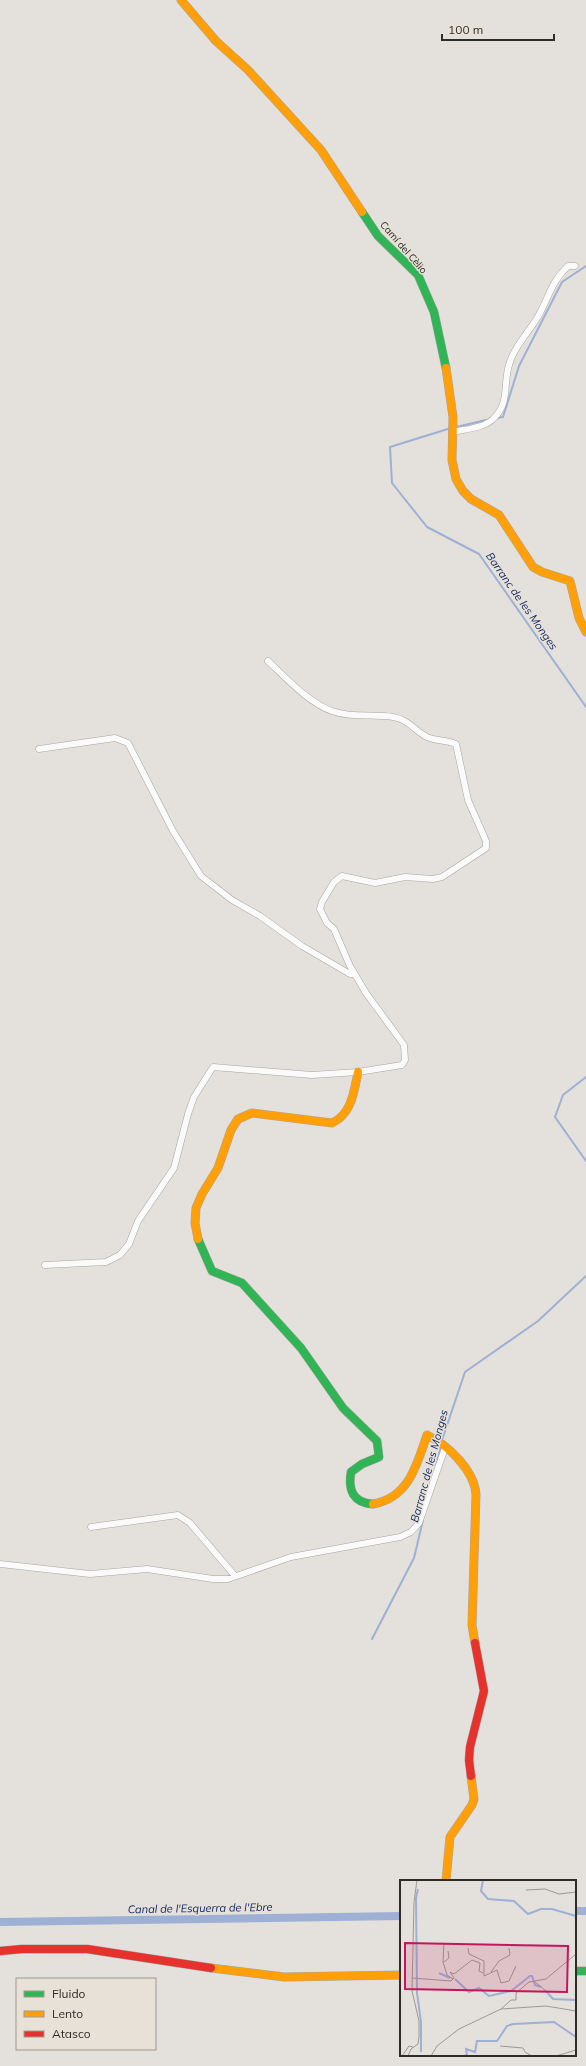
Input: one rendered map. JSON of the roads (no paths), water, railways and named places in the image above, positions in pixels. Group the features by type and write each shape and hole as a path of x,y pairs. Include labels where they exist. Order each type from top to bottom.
{"street":[{"name":"Camí del Cèlio","path":"181,0 216,41 248,70 321,150 378,236 418,275 434,312 445,360 453,432 452,460 456,479 463,491 471,499 499,515 538,571 550,576 564,578 570,582 579,618 586,632"},
{"path":"453,432 481,425 493,420 504,405 509,364 515,352 540,313 558,275 568,266 575,266"},
{"path":"45,1265 106,1262 120,1255 129,1244 138,1221 174,1168 194,1097 213,1067 312,1075 358,1072 402,1065 405,1060 404,1045 354,974 334,929 327,923 320,909 322,902 337,878 342,876 348,876 375,883 405,877 433,879 442,877 486,848 486,841 468,800 456,744 449,741 427,737 408,723 394,717 331,711 296,689 268,661"},
{"path":"39,749 115,738 125,740 128,743 173,831 201,876 232,900 260,916 302,946 350,974 354,974"},
{"path":"358,1072 348,1107 343,1118 338,1122 332,1123 252,1113 241,1116 231,1128 220,1162 199,1197 195,1217 196,1234 212,1271 242,1283 301,1348 343,1408 377,1441 379,1457 362,1464 351,1472 349,1486 356,1499 369,1505 376,1504 398,1493 412,1476 426,1436 434,1438 445,1448 471,1478 476,1491 472,1626 484,1691 470,1747 469,1760 474,1798 472,1805 450,1838 446,1880"},
{"path":"0,1564 90,1574 147,1569 213,1579 228,1579 291,1557 400,1536 411,1532 419,1523 445,1448"},
{"path":"91,1527 178,1515 190,1523 235,1576"},
{"path":"0,1951 22,1949 87,1949 248,1974 284,1977 400,1975"}],"waterway":[{"name":"Barranc de les Monges","path":"497,418 503,417 519,366 562,282 586,266"},
{"name":"Barranc de les Monges","path":"456,427 486,420"},
{"name":"Barranc de les Monges","path":"451,428 390,447 392,483 427,527 479,554 586,707"},
{"name":"Barranc de les Monges","path":"586,1077 563,1095 555,1117 586,1161"},
{"name":"Barranc de les Monges","path":"442,1440 465,1372 538,1321 586,1276"},
{"name":"Barranc de les Monges","path":"436,1466 441,1446"},
{"name":"Barranc de les Monges","path":"372,1639 414,1558 423,1520"},
{"name":"Canal de l'Esquerra de l'Ebre","path":"576,1911 586,1911"},
{"name":"Canal de l'Esquerra de l'Ebre","path":"0,1922 400,1916"}]}
